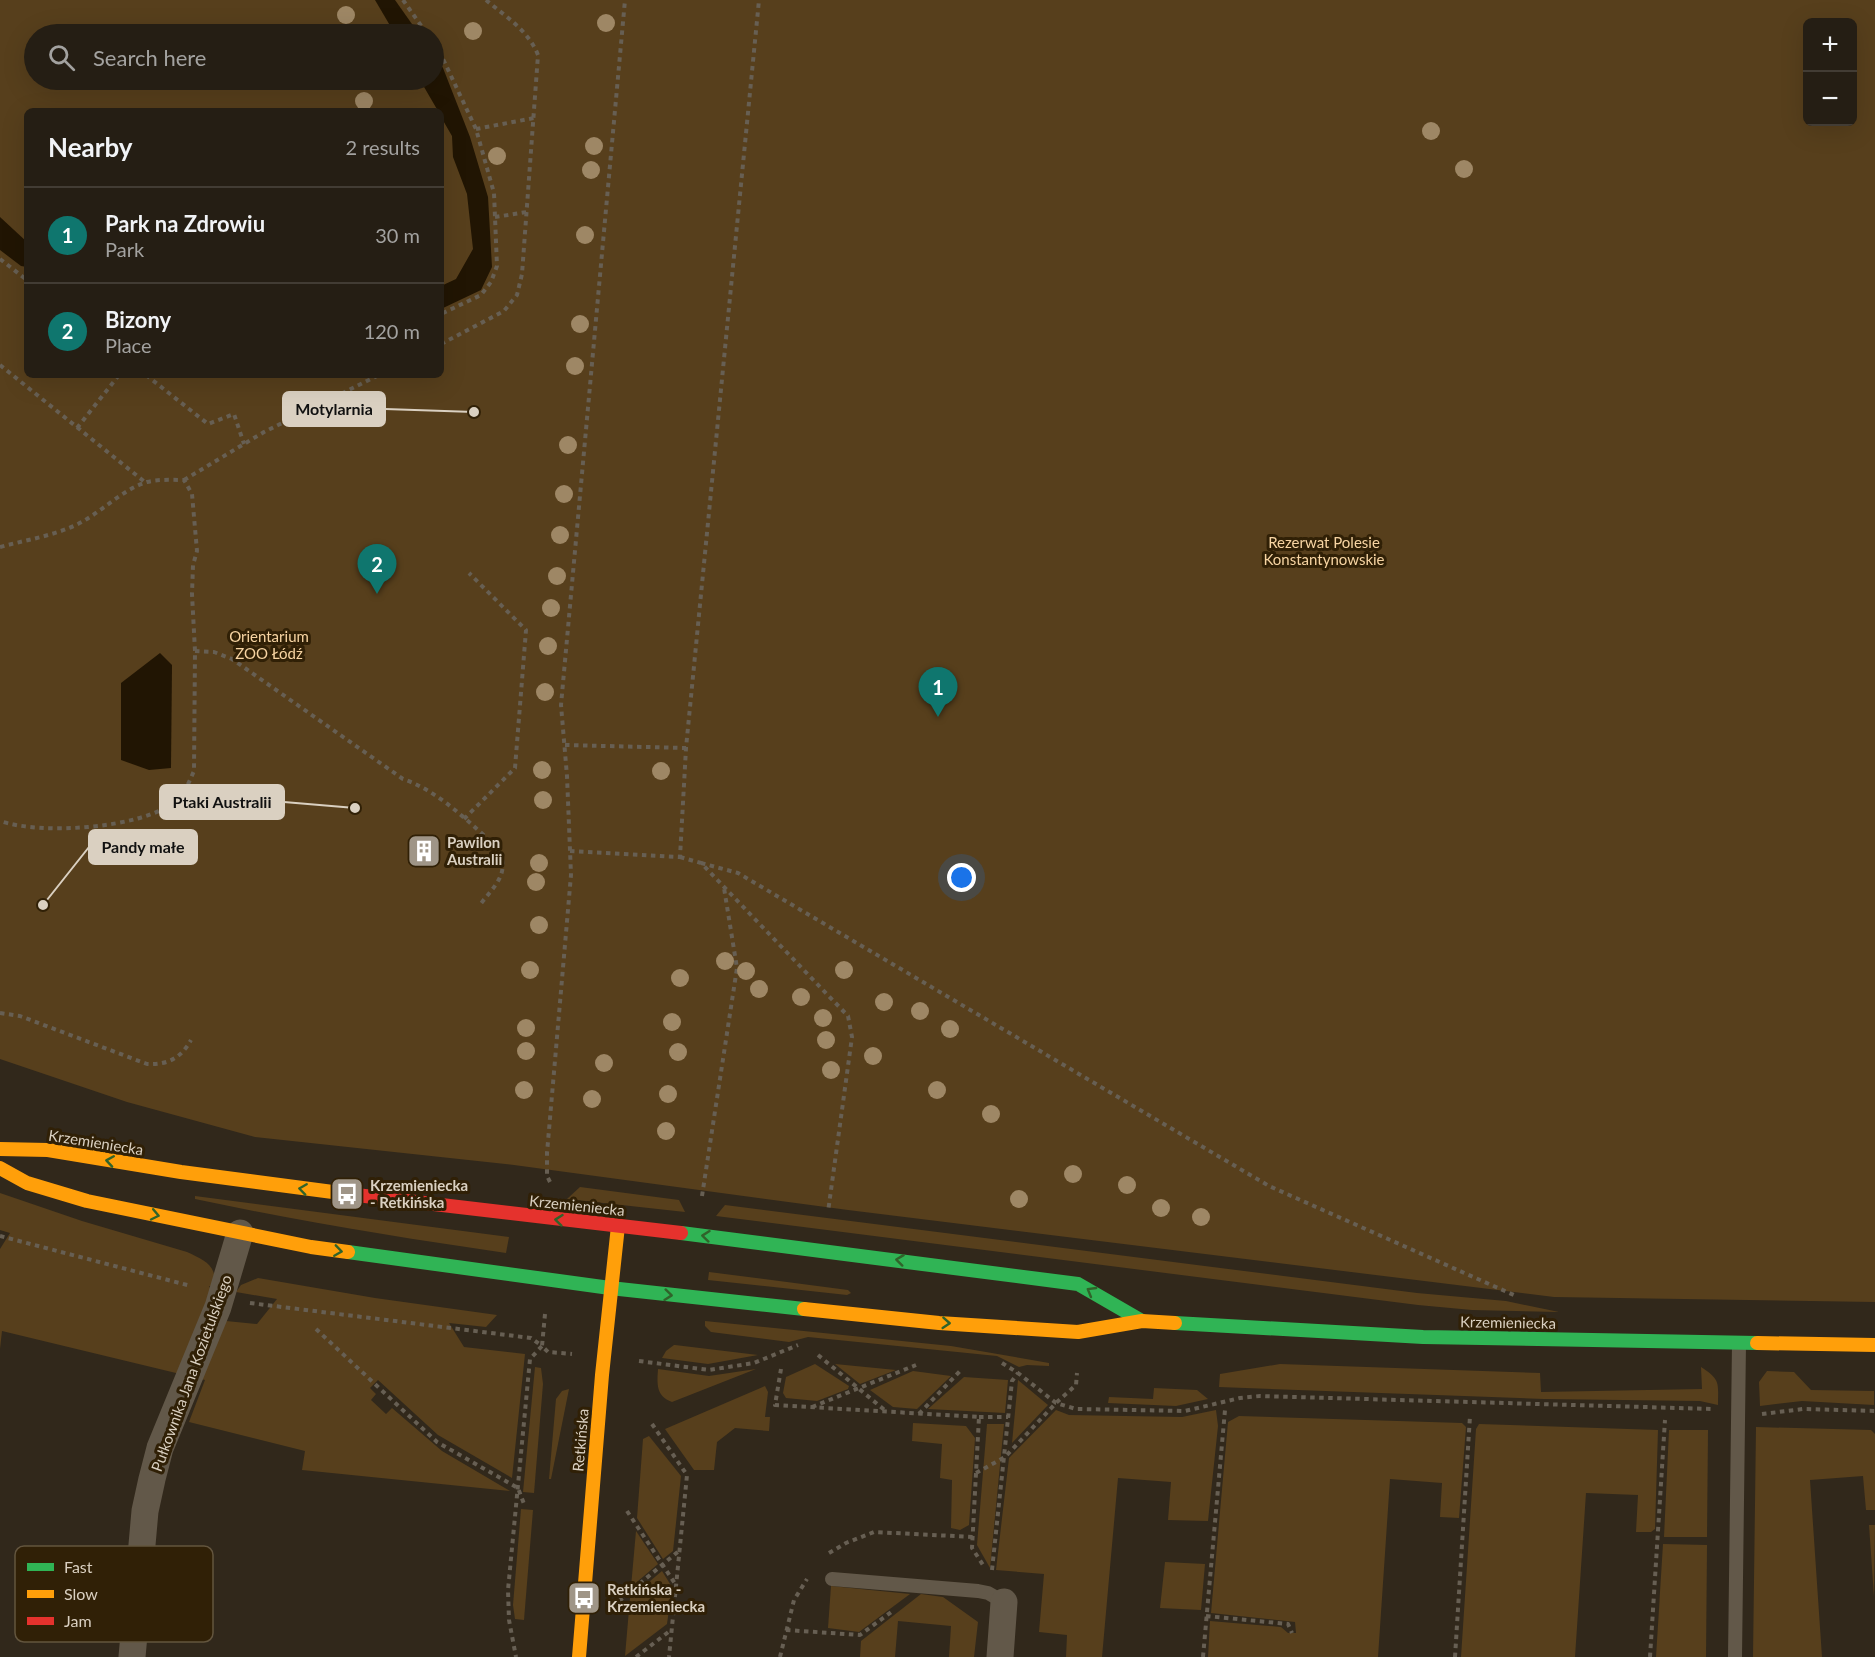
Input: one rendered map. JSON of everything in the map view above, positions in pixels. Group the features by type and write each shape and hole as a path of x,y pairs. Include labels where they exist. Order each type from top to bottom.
{"main road":[{"name":"Krzemieniecka","path":"0,1149 48,1150 193,1174 499,1214 921,1262 1078,1284 1142,1321"},
{"name":"Krzemieniecka","path":"0,1168 27,1183 87,1201 322,1249 610,1288 939,1323 1078,1332 1142,1321 1423,1337 1875,1345"},
{"name":"Retkińska","path":"579,1657 610,1288 618,1226"}],"street":[{"name":"Pułkownika Jana Kozietulskiego","path":"142,1546 145,1511 160,1448 221,1296 240,1233"},
{"path":"1000,1657 1004,1602"},
{"name":"Pułkownika Jana Kozietulskiego","path":"132,1657 133,1642"}],"lane":[{"path":"1735,1657 1740,1343"},
{"path":"832,1579 978,1591 988,1593 1004,1602"}],"path":[{"path":"402,0 420,24"},
{"path":"444,342 504,311 517,295 522,274 538,55 523,30 486,0"},
{"path":"547,1176 547,1153 571,875 561,705 625,0"},
{"path":"680,857 686,748 759,0"},
{"path":"444,61 476,129 494,194 497,266 491,282 481,295 444,313"},
{"path":"476,129 534,118"},
{"path":"495,216 527,212"},
{"path":"0,260 24,278"},
{"path":"0,365 146,483"},
{"path":"77,428 117,378"},
{"path":"150,378 208,424 234,414 244,444"},
{"path":"0,546 57,533 78,524 99,512 117,497 146,483 161,480 184,480 264,432 373,378"},
{"path":"0,821 28,828 118,824 148,815 175,802 187,787 194,771 195,651 192,594 193,565 197,551 192,494 184,480"},
{"path":"464,819 515,768 526,630 469,573"},
{"path":"195,651 214,652 232,659 403,779 438,796 496,846 502,855 504,867 502,877 479,906"},
{"path":"565,745 686,748"},
{"path":"570,851 680,857 738,873 1269,1186 1516,1296"},
{"path":"701,863 848,1016 852,1036 828,1212"},
{"path":"702,1196 737,968 724,887"},
{"path":"0,1013 20,1016 147,1064 160,1065 174,1060 185,1052 191,1040"},
{"path":"0,1236 172,1279 250,1304 531,1338 548,1352 570,1354"},
{"path":"516,1657 508,1606 530,1359 542,1346 544,1323"},
{"path":"316,1329 437,1442 518,1488 524,1504"},
{"path":"632,1361 709,1370 754,1363 799,1344"},
{"path":"818,1355 889,1413"},
{"path":"998,1362 1018,1373 1056,1403 1076,1409 1185,1411 1240,1398 1260,1396 1696,1408 1762,1414 1803,1409 1875,1411"},
{"path":"810,1408 916,1365"},
{"path":"781,1369 775,1405 889,1413 1008,1417"},
{"path":"919,1414 962,1369"},
{"path":"979,1417 972,1548 991,1579 1012,1381 1018,1373"},
{"path":"976,1473 1005,1457 1076,1385 1077,1373"},
{"path":"1203,1657 1225,1410"},
{"path":"1455,1657 1470,1416"},
{"path":"1650,1657 1665,1420"},
{"path":"652,1424 687,1475 669,1657"},
{"path":"627,1511 676,1586"},
{"path":"951,1537 973,1537"},
{"path":"618,1601 681,1549"},
{"path":"786,1630 860,1635 926,1586"},
{"path":"1206,1616 1288,1624 1292,1633"},
{"path":"636,1657 672,1629"}],"green space":[{"path":"0,0 1875,0 1875,1302 1554,1297 848,1210 514,1165 255,1137 127,1102 0,1059"},
{"path":"580,1187 679,1200 685,1212 567,1199"},
{"path":"0,1193 82,1221 187,1252 199,1258 212,1268 214,1287 209,1286 226,1321 257,1324 277,1299 236,1292 241,1285 258,1278 375,1298 497,1315 486,1327 449,1323 464,1347 525,1354 512,1478 438,1435 378,1380 370,1388 376,1394 371,1400 386,1414 392,1408 442,1451 510,1491 302,1470 305,1451 189,1422 205,1380 2,1331 0,1349 0,1249 10,1233 0,1230"},
{"path":"195,1196 509,1237 506,1253 311,1222 195,1199"},
{"path":"725,1205 1417,1293 1506,1301 1559,1312 1472,1310 1418,1305 716,1216"},
{"path":"709,1272 848,1290 851,1293 847,1295 708,1280"},
{"path":"705,1321 951,1346 1049,1363 1049,1366 1019,1367 997,1356 808,1337 789,1342 711,1332 705,1326"},
{"path":"674,1345 758,1355 708,1364 662,1358 666,1351"},
{"path":"815,1364 849,1386 848,1389 817,1401 786,1398 783,1393 786,1377"},
{"path":"835,1364 896,1370 860,1384"},
{"path":"1280,1364 1540,1373 1541,1392 1702,1389 1701,1367 1712,1375 1717,1383 1718,1405 1700,1401 1544,1399 1219,1387 1220,1374"},
{"path":"535,1367 541,1368 543,1384 534,1493 523,1492"},
{"path":"658,1369 709,1376 756,1369 672,1402 660,1393"},
{"path":"913,1371 951,1376 917,1409 893,1407 870,1390"},
{"path":"1767,1371 1794,1372 1811,1390 1874,1391 1874,1405 1802,1401 1760,1406 1759,1382"},
{"path":"964,1377 1008,1380 1005,1413 928,1409"},
{"path":"1018,1380 1048,1405 1012,1443"},
{"path":"765,1386 768,1392 765,1417 770,1417 769,1431 735,1428 717,1442 714,1470 694,1470 665,1429"},
{"path":"1154,1388 1197,1390 1208,1399 1176,1406 1108,1403 1109,1397 1153,1399"},
{"path":"569,1389 551,1479 549,1479 556,1399 562,1391"},
{"path":"1056,1410 1069,1415 1182,1417 1216,1410 1218,1426 1208,1521 1168,1520 1171,1482 1118,1478 1102,1657 1066,1657 1067,1635 1039,1632 1044,1574 996,1570 1009,1458"},
{"path":"1239,1416 1462,1423 1466,1427 1459,1518 1440,1517 1442,1483 1390,1479 1378,1657 1208,1657 1210,1621 1281,1627 1288,1633 1296,1633 1295,1622 1211,1613 1228,1422"},
{"path":"913,1423 966,1426 975,1438 969,1525 960,1530 951,1528 952,1480 940,1478 942,1444 912,1441"},
{"path":"987,1424 1004,1424 990,1568 977,1545"},
{"path":"1479,1424 1658,1430 1655,1529 1651,1532 1636,1532 1638,1495 1586,1493 1575,1657 1461,1657 1476,1429"},
{"path":"1756,1427 1871,1430 1875,1434 1875,1510 1866,1510 1863,1476 1810,1480 1822,1657 1753,1657"},
{"path":"1669,1430 1708,1430 1707,1537 1664,1537"},
{"path":"649,1436 681,1476 673,1551 663,1559 637,1518 643,1439"},
{"path":"521,1509 533,1510 524,1620 515,1619 513,1605"},
{"path":"1869,1525 1875,1525 1874,1597"},
{"path":"636,1531 658,1564 631,1587"},
{"path":"1663,1544 1707,1545 1706,1657 1656,1657"},
{"path":"1165,1562 1205,1564 1201,1610 1160,1608"},
{"path":"662,1571 672,1587 667,1624 625,1656 630,1598"},
{"path":"831,1586 910,1594 859,1632 828,1628"},
{"path":"921,1594 943,1597 978,1622 974,1657 949,1657 951,1626 898,1621 895,1657 860,1657 861,1641"}],"shaded area":[{"path":"375,0 395,0 412,24 389,24"},
{"path":"444,71 470,137 488,197 492,267 481,290 444,308 444,285 456,279 473,249 467,194 453,157 452,136 444,122 444,108 436,108 426,90 444,90"},
{"path":"0,217 24,239 24,266 0,250"},
{"path":"160,653 172,665 171,768 149,770 121,760 121,683"}],"traffic: fast":[{"path":"681,1233 1078,1284 1142,1321"},
{"path":"348,1252 610,1288 804,1309"},
{"path":"1175,1323 1423,1337 1757,1343"}],"traffic: slow":[{"path":"0,1149 48,1150 181,1172 348,1194"},
{"path":"0,1168 27,1183 87,1201 311,1247 348,1252"},
{"path":"579,1657 602,1375 618,1226"},
{"path":"804,1309 939,1323 1078,1332 1142,1321 1175,1323"},
{"path":"1757,1343 1875,1345"}],"traffic: jam":[{"path":"348,1194 681,1233"}],"place":[{"name":"Motylarnia","path":"474,412"},
{"name":"Bizony","path":"377,594"},
{"name":"Park na Zdrowiu","path":"938,717"},
{"name":"Ptaki Australii","path":"355,808"},
{"name":"Pawilon Australii","path":"424,851"},
{"name":"Pandy małe","path":"43,905"},
{"name":"Krzemieniecka - Retkińska","path":"347,1194"},
{"name":"Retkińska - Krzemieniecka","path":"584,1598"}],"park label":[{"name":"Rezerwat Polesie Konstantynowskie","path":"1324,550"},
{"name":"Orientarium ZOO Łódź","path":"269,644"}]}
